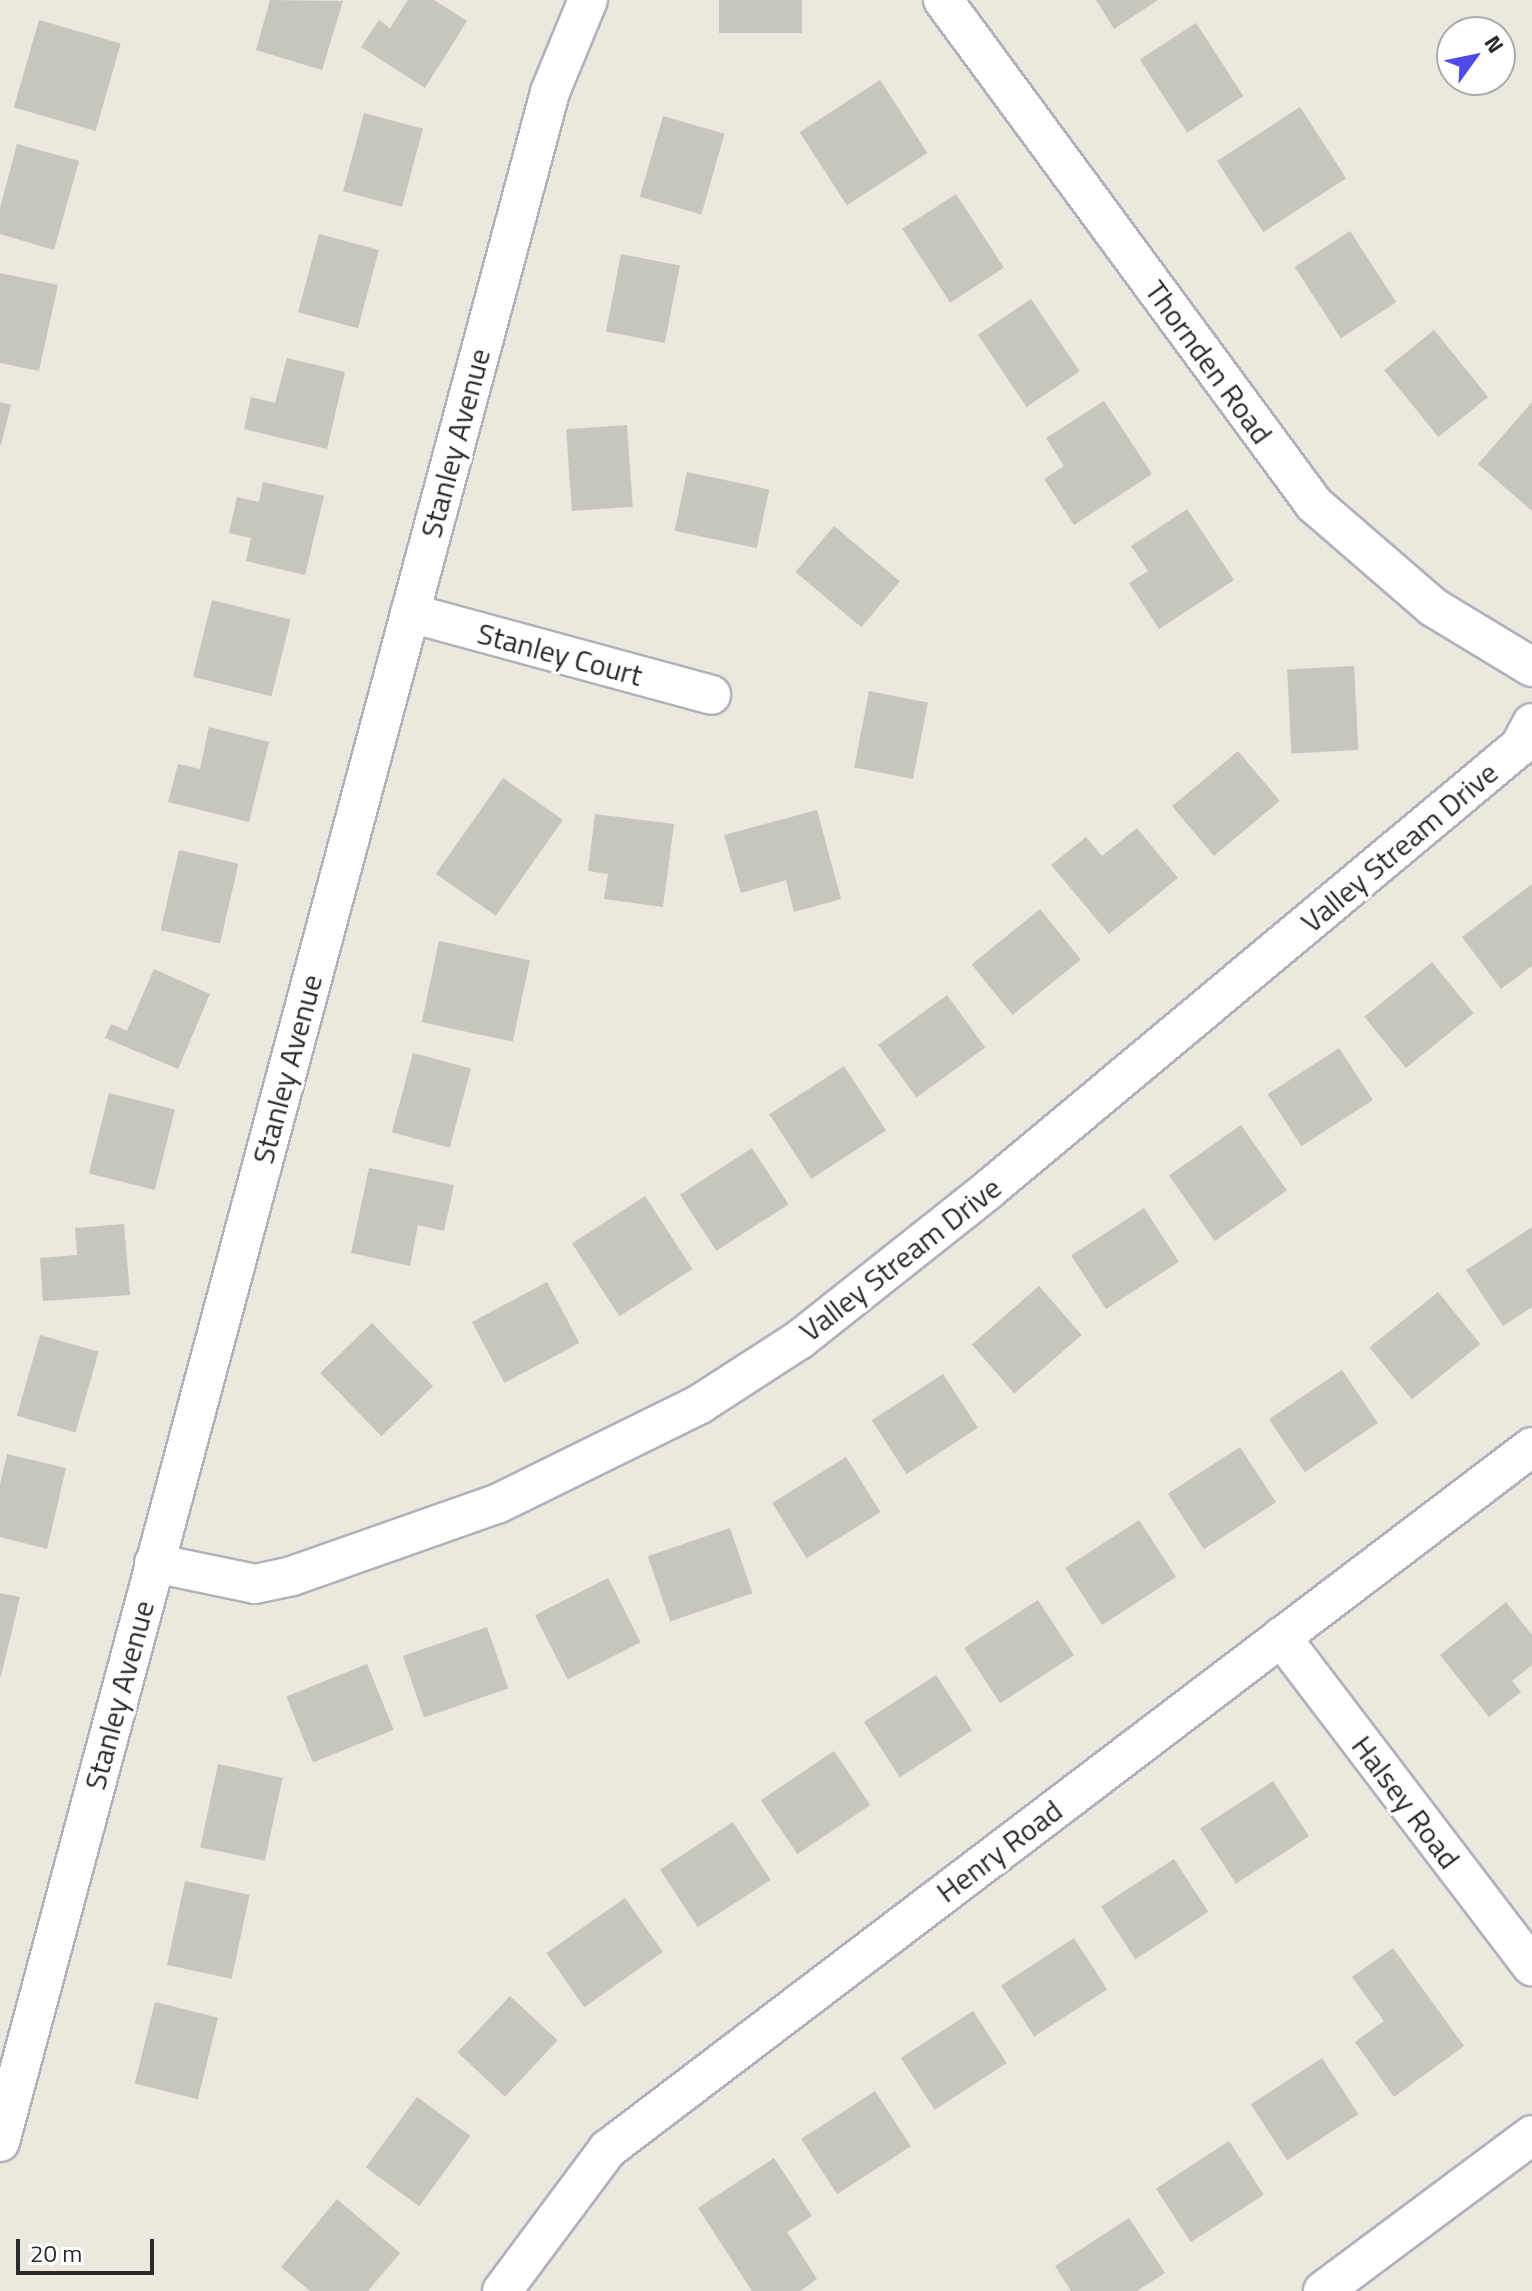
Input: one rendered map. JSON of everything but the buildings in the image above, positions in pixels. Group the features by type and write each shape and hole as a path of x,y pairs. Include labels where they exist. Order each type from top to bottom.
{"street":[{"name":"Stanley Avenue","path":"0,2142 550,92 588,0"},
{"name":"Thornden Road","path":"943,0 1314,504 1433,607 1532,667"},
{"name":"Stanley Court","path":"410,613 711,695"},
{"name":"Valley Stream Drive","path":"154,1563 255,1584 292,1576 497,1504 700,1404 799,1340 988,1190 1520,746 1532,723"},
{"name":"Henry Road","path":"502,2291 608,2149 1532,1447"},
{"name":"Halsey Road","path":"1281,1637 1532,1966"},
{"path":"1323,2291 1532,2135"}]}
